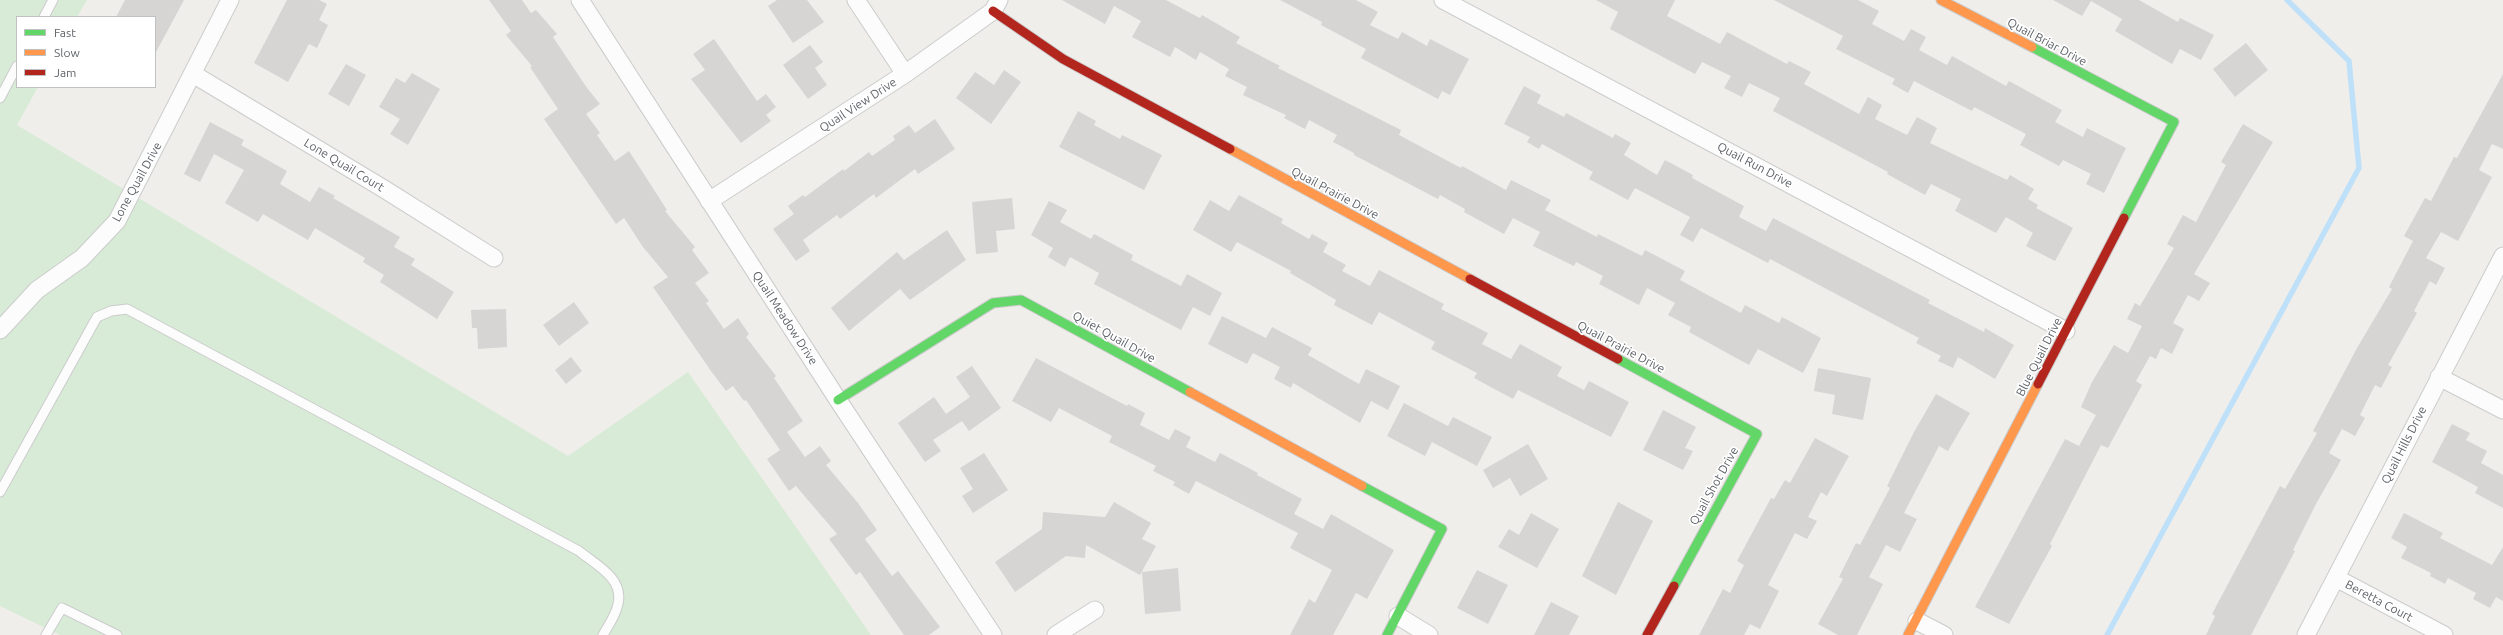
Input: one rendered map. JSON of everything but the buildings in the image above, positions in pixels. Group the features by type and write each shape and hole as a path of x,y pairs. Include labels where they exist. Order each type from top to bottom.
{"street":[{"name":"Lone Quail Drive","path":"0,330 37,290 82,258 117,222 230,0"},
{"name":"Quail Meadow Drive","path":"580,0 838,400 993,635"},
{"path":"856,0 905,74"},
{"name":"Quail Run Drive","path":"1444,0 2066,331"},
{"name":"Quail Briar Drive","path":"1941,0 2142,105"},
{"name":"Quail View Drive","path":"710,201 905,74 996,6"},
{"name":"Quail Prairie Drive","path":"996,6 1063,59 1671,388"},
{"name":"Lone Quail Court","path":"193,74 384,189 494,258"},
{"name":"Blue Quail Drive","path":"1912,628 2174,122 2142,105"},
{"name":"Quail Hills Drive","path":"2306,635 2503,256"},
{"name":"Quiet Quail Drive","path":"838,400 993,303 1021,300 1442,529 1398,616"},
{"path":"2439,377 2503,410"},
{"name":"Quail Shot Drive","path":"1647,635 1757,434 1671,388"},
{"name":"Beretta Court","path":"2336,578 2444,635"},
{"path":"1056,635 1095,610"},
{"path":"1387,635 1398,616 1429,635"},
{"path":"1912,628 1944,635"}],"lane":[{"path":"45,16 53,0"},
{"path":"0,98 16,68"},
{"path":"0,492 97,317 111,311 127,309 578,551 612,577 619,591 618,605 603,635"},
{"path":"46,635 62,608 117,635"}],"green space":[{"path":"0,0 87,0 78,16 16,16 16,88 37,88 17,125 568,456 688,372 871,635 60,635 0,606"}],"waterway":[{"path":"2107,635 2359,168 2349,61 2287,0"}],"traffic: fast":[{"path":"2032,47 2174,122 2124,218"},
{"path":"838,400 993,303 1021,300 1190,392"},
{"path":"1618,359 1757,434 1674,586"},
{"path":"1362,486 1442,529 1387,635"}],"traffic: slow":[{"path":"1941,0 2032,47"},
{"path":"1230,149 1470,279"},
{"path":"1908,635 2038,384"},
{"path":"1190,392 1362,486"}],"traffic: jam":[{"path":"993,11 1063,59 1230,149"},
{"path":"2038,384 2124,218"},
{"path":"1470,279 1618,359"},
{"path":"1647,635 1674,586"}]}
